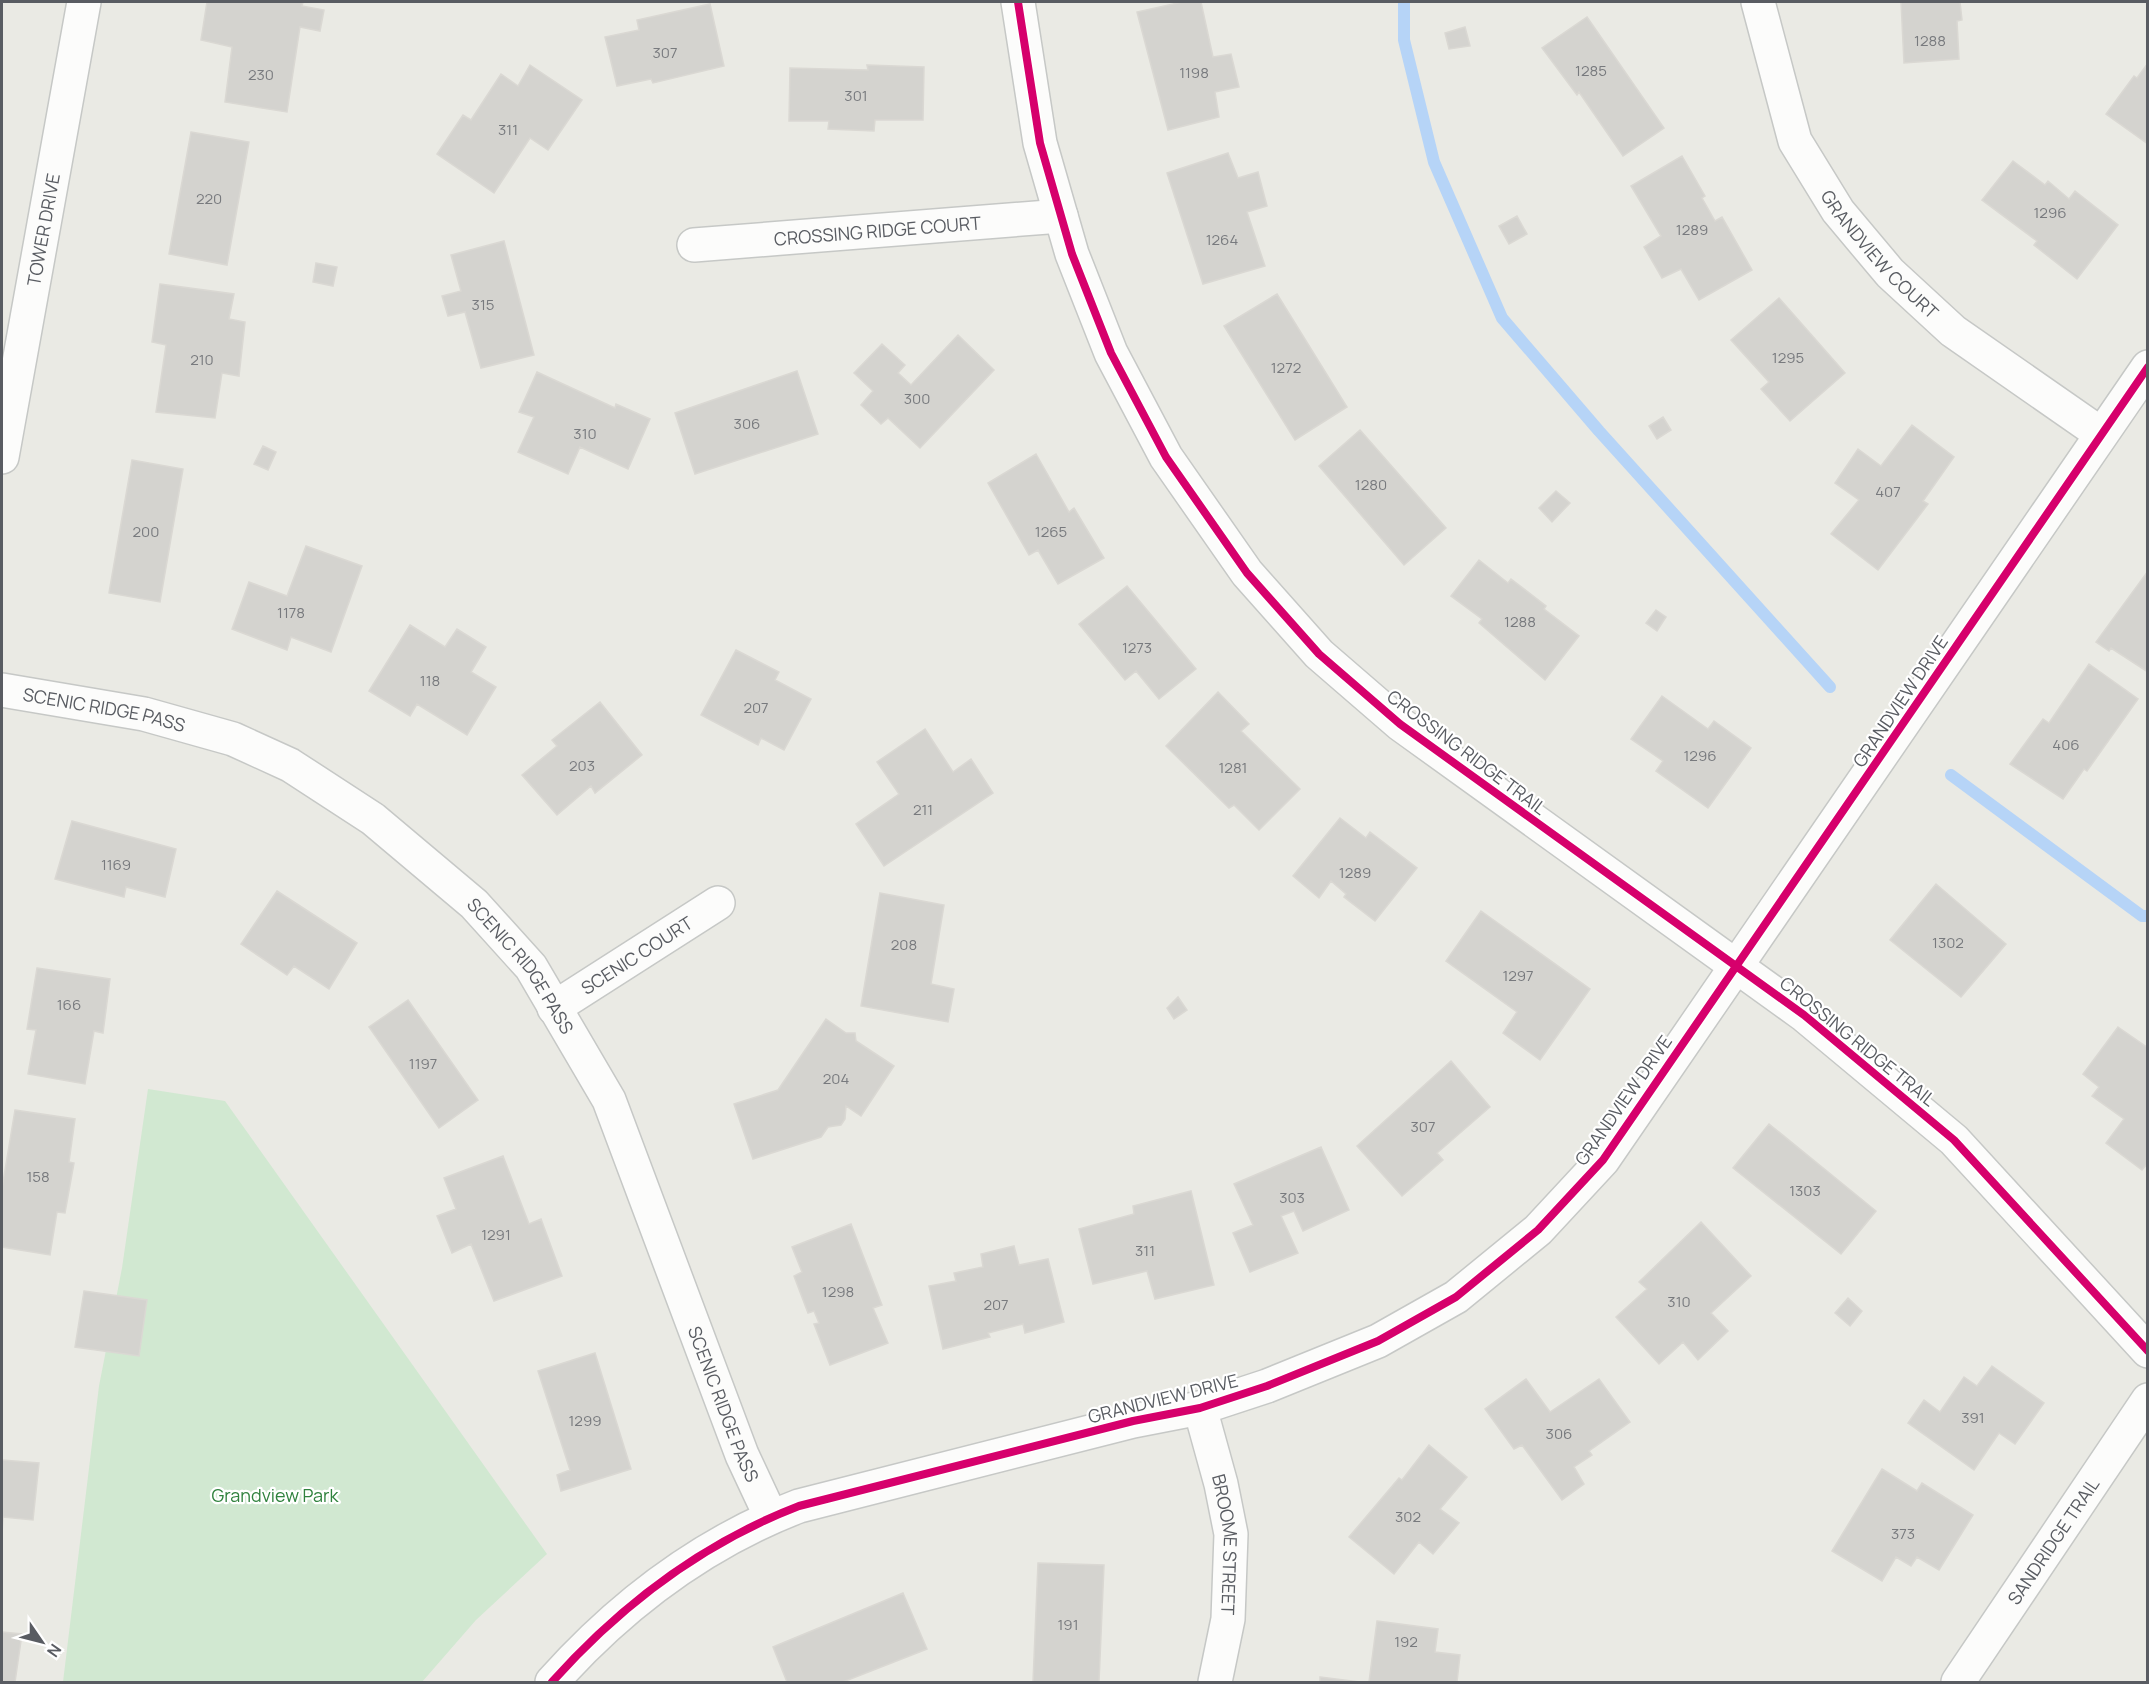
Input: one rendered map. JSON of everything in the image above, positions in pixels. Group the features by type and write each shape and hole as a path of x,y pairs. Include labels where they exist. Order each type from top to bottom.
{"street":[{"name":"TOWER DRIVE","path":"2,457 84,2"},
{"name":"CROSSING RIDGE TRAIL","path":"1018,2 1040,142 1072,254 1111,353 1166,457 1247,573 1319,654 1400,724 1804,1015 1954,1140 2148,1351"},
{"name":"GRANDVIEW COURT","path":"1758,2 1795,141 1838,211 1890,273 1953,331 2101,434"},
{"name":"CROSSING RIDGE COURT","path":"694,245 1061,216"},
{"name":"GRANDVIEW DRIVE","path":"552,1683 577,1655 653,1587 686,1564 771,1517 799,1506 1122,1424 1200,1408 1267,1386 1378,1341 1456,1297 1538,1230 1603,1160 2148,367"},
{"name":"SCENIC RIDGE PASS","path":"2,690 144,714 233,739 290,765 373,819 474,904 531,967 609,1100 742,1455 771,1517"},
{"name":"SCENIC COURT","path":"554,1008 718,903"},
{"name":"SANDRIDGE TRAIL","path":"1958,1683 2148,1400"},
{"name":"BROOME STREET","path":"1200,1408 1221,1484 1231,1534 1228,1619 1215,1683"}],"green space":[{"name":"Grandview Park","path":"148,1089 225,1101 547,1554 476,1620 422,1682 63,1682 99,1386 122,1268"}],"building":[{"path":"207,2 303,2 302,6 324,10 320,31 300,27 287,112 225,102 232,47 201,40"},
{"path":"1182,2 1201,2 1213,57 1231,54 1239,87 1215,92 1219,117 1168,130 1137,12"},
{"path":"1901,2 1960,2 1962,20 1957,21 1959,59 1904,63"},
{"path":"710,4 724,66 653,83 651,79 617,86 605,37 639,30 637,20"},
{"path":"1587,17 1664,128 1623,156 1579,92 1577,95 1542,48"},
{"path":"1465,27 1470,46 1449,49 1445,33"},
{"path":"2148,63 2148,144 2106,114 2134,76 2137,78"},
{"path":"530,65 582,100 548,150 530,138 494,193 437,154 463,115 471,120 501,74 518,86"},
{"path":"867,65 924,67 923,120 875,120 874,131 828,129 829,121 789,121 790,68 868,70"},
{"path":"191,132 249,142 227,265 169,254"},
{"path":"1228,153 1238,178 1258,172 1267,206 1247,212 1265,266 1203,284 1167,173"},
{"path":"1682,156 1705,196 1702,198 1715,221 1722,217 1752,270 1699,300 1681,269 1662,278 1644,247 1661,236 1631,186"},
{"path":"2013,161 2045,185 2048,181 2069,199 2075,191 2118,225 2077,279 2034,245 2037,241 1982,200"},
{"path":"1517,216 1527,234 1509,244 1499,226"},
{"path":"504,241 534,355 481,368 465,312 448,316 442,296 461,291 451,255"},
{"path":"316,263 337,267 333,286 313,282"},
{"path":"160,284 234,294 229,319 245,322 239,376 222,373 215,418 156,412 166,345 152,342"},
{"path":"1277,294 1347,407 1295,440 1224,326"},
{"path":"1779,298 1845,373 1790,421 1761,389 1769,382 1731,340"},
{"path":"958,335 994,370 920,448 888,418 881,424 861,405 873,391 854,373 882,344 905,365 898,373 911,385"},
{"path":"797,371 818,434 695,474 675,413"},
{"path":"537,372 615,408 616,404 650,419 628,469 580,447 568,474 518,452 534,417 519,412"},
{"path":"1663,417 1671,430 1657,439 1649,426"},
{"path":"1912,425 1954,457 1923,501 1928,504 1878,570 1831,534 1859,500 1835,483 1858,449 1881,466"},
{"path":"1360,430 1446,528 1404,565 1319,466"},
{"path":"263,446 276,452 268,470 254,464"},
{"path":"1036,454 1069,512 1074,508 1104,558 1058,584 1038,550 1029,555 988,483"},
{"path":"132,460 183,469 160,602 109,593"},
{"path":"1556,491 1570,503 1552,522 1539,508"},
{"path":"306,546 362,566 331,652 291,637 287,650 232,629 249,582 287,596"},
{"path":"1479,560 1508,583 1511,579 1579,636 1545,680 1479,623 1482,619 1451,596"},
{"path":"2148,571 2148,672 2111,648 2109,651 2096,642"},
{"path":"1127,586 1196,669 1159,699 1136,671 1125,680 1079,624"},
{"path":"1656,610 1666,617 1657,631 1646,623"},
{"path":"410,625 445,647 457,629 486,647 471,672 496,687 467,735 417,704 410,716 369,691"},
{"path":"736,650 779,672 775,680 811,699 784,750 761,738 758,745 701,715"},
{"path":"2089,664 2138,699 2087,771 2084,769 2063,799 2010,764 2043,719 2049,723"},
{"path":"1218,692 1249,724 1241,731 1300,789 1259,830 1234,805 1229,808 1166,746"},
{"path":"1662,696 1708,729 1714,721 1751,748 1708,808 1656,771 1663,761 1631,739"},
{"path":"600,702 642,755 595,793 591,786 557,815 522,775 557,746 552,740"},
{"path":"925,729 953,772 971,759 993,793 884,866 856,824 899,794 877,762"},
{"path":"1340,818 1366,838 1370,832 1417,868 1375,921 1344,897 1346,894 1331,881 1319,898 1293,876"},
{"path":"72,821 176,849 165,897 126,887 124,897 55,879"},
{"path":"1936,884 2006,944 1961,997 1890,940"},
{"path":"277,891 357,943 329,989 294,966 287,975 241,944"},
{"path":"880,893 944,905 931,984 954,989 948,1022 861,1006"},
{"path":"1481,911 1590,989 1540,1060 1503,1033 1517,1012 1446,961"},
{"path":"37,968 110,979 103,1033 94,1031 85,1084 28,1074 36,1030 27,1029"},
{"path":"1178,997 1187,1010 1174,1019 1167,1008"},
{"path":"408,1000 478,1100 439,1128 369,1027"},
{"path":"826,1019 846,1033 855,1033 856,1041 894,1066 861,1116 846,1106 845,1119 841,1125 828,1127 821,1137 753,1159 734,1104 778,1090"},
{"path":"2118,1027 2148,1048 2148,1163 2142,1170 2106,1143 2124,1119 2092,1096 2099,1087 2083,1074"},
{"path":"1451,1061 1490,1107 1437,1153 1443,1160 1402,1196 1357,1146"},
{"path":"15,1110 75,1119 69,1162 74,1163 65,1213 57,1212 50,1255 2,1247 2,1188"},
{"path":"1769,1124 1876,1211 1841,1254 1733,1168"},
{"path":"1321,1147 1349,1210 1303,1231 1294,1211 1281,1216 1298,1253 1250,1272 1233,1233 1253,1225 1234,1184"},
{"path":"503,1156 529,1224 541,1219 562,1276 494,1301 471,1244 452,1253 437,1216 456,1209 444,1178"},
{"path":"1191,1191 1214,1285 1155,1299 1147,1271 1093,1284 1079,1229 1134,1214 1133,1206"},
{"path":"1701,1222 1751,1276 1711,1313 1728,1331 1698,1360 1683,1342 1659,1364 1616,1317 1647,1289 1639,1282"},
{"path":"851,1224 882,1305 873,1308 888,1343 830,1365 814,1324 819,1323 814,1311 808,1313 794,1276 802,1272 792,1247"},
{"path":"1014,1246 1019,1265 1048,1259 1064,1322 1025,1333 1023,1324 988,1333 990,1337 943,1349 929,1286 956,1281 954,1273 983,1267 981,1254"},
{"path":"84,1291 147,1300 139,1356 75,1347"},
{"path":"1848,1298 1862,1311 1850,1326 1835,1313"},
{"path":"595,1353 631,1469 561,1491 557,1475 570,1470 538,1371"},
{"path":"1992,1366 2044,1403 2015,1444 1999,1433 1974,1470 1908,1423 1924,1400 1940,1412 1964,1377 1977,1386"},
{"path":"1526,1379 1550,1412 1599,1379 1630,1422 1589,1451 1592,1455 1574,1467 1584,1484 1562,1500 1522,1445 1514,1449 1485,1409"},
{"path":"1429,1445 1467,1477 1440,1509 1459,1523 1433,1554 1419,1542 1394,1574 1349,1537 1399,1478 1402,1480"},
{"path":"2,1460 39,1463 33,1520 3,1517 2,1534"},
{"path":"1882,1469 1917,1491 1922,1483 1973,1515 1939,1570 1917,1557 1911,1566 1896,1557 1882,1581 1832,1551"},
{"path":"1038,1563 1104,1565 1099,1682 1033,1682"},
{"path":"903,1593 927,1649 843,1682 787,1682 773,1647"},
{"path":"1377,1621 1438,1629 1435,1652 1460,1655 1457,1682 1369,1682"},
{"path":"2,1632 22,1634 15,1682 2,1682"},
{"path":"1320,1677 1360,1682 1320,1682"}],"waterway":[{"path":"1404,2 1404,40 1434,162 1502,318 1599,431 1830,687"},
{"path":"1951,775 2142,916 2148,916"}],"cycle path":[{"path":"1018,2 1040,143 1072,254 1111,353 1166,457 1247,573 1319,654 1400,724 1804,1015 1954,1140 2148,1351"},
{"path":"552,1682 606,1628 665,1579 729,1538 764,1521 799,1506 1133,1421 1200,1408 1267,1386 1378,1341 1456,1297 1538,1230 1603,1160 2148,367"}]}
